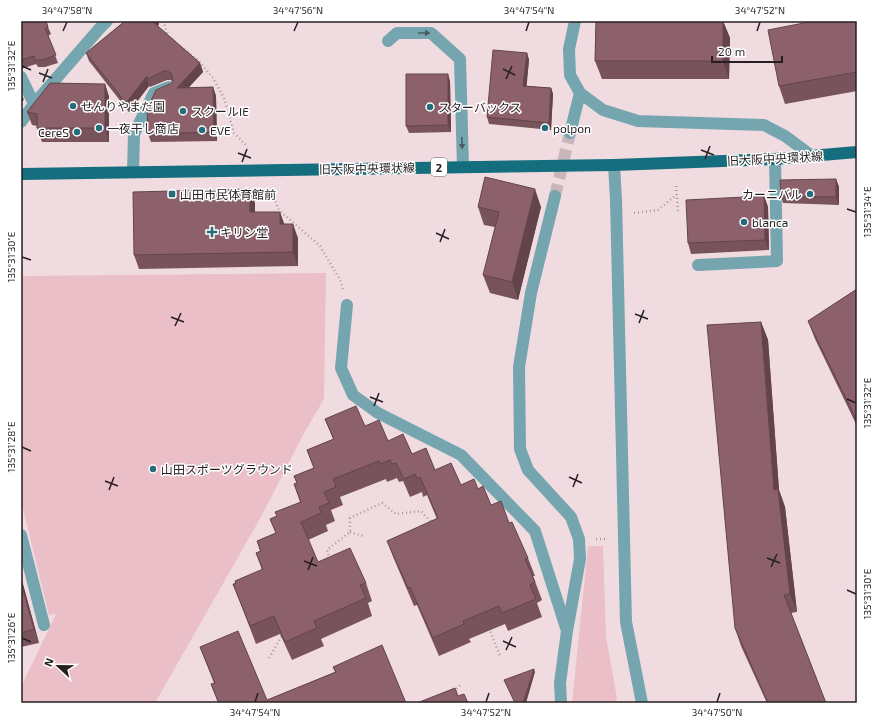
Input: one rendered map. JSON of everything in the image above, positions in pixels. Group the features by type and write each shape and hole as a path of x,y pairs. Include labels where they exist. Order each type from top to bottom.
{"main road":[{"name":"旧大阪中央環状線","path":"21,174 614,165 776,159 857,152"}],"street":[{"path":"21,122 34,104 107,21"},
{"path":"575,21 569,49 570,75 580,93 603,110 638,121 764,126 785,136 812,156"},
{"path":"388,41 397,33 431,33 460,59 463,167"},
{"path":"21,77 34,104"},
{"path":"133,172 134,134 154,93 169,86"},
{"path":"570,133 580,93"},
{"path":"698,265 777,261 776,159"},
{"path":"614,165 626,622 642,703"},
{"path":"555,196 531,294 519,367 520,449 528,470 571,517 579,539 580,559 567,631 560,683 561,703"},
{"path":"347,305 341,368 353,395 378,413 460,455 535,531 567,631"},
{"path":"21,535 44,625"}],"path":[{"path":"163,21 169,38 175,43"},
{"path":"181,47 198,60 213,78 224,98 234,133 248,147"},
{"path":"676,186 678,212"},
{"path":"272,194 279,210 320,246 340,280 347,305"},
{"path":"632,214 658,210 676,195"},
{"path":"350,532 350,518 382,503 396,514 421,511 437,529"},
{"path":"350,532 363,536"},
{"path":"332,563 327,550 350,532"},
{"path":"488,628 500,656"},
{"path":"269,658 281,639 283,632"},
{"path":"452,693 461,684"}],"shaded area":[{"name":"山田スポーツグラウンド","path":"326,273 324,399 302,437 261,517 155,703 21,703 21,687 56,614 49,615 21,501 21,276"},
{"path":"588,546 603,546 606,637 617,698 615,703 572,703"}],"building":[{"path":"21,21 46,21 48,27 45,28 56,55 42,60 35,60 34,56 21,60"},
{"path":"125,21 152,21 200,63 177,88 213,87 214,132 148,134 147,109 156,90 172,83 173,79 171,73 164,71 147,79 147,76 126,103 86,53"},
{"path":"596,21 723,21 723,61 595,61"},
{"path":"814,21 857,21 857,72 779,86 768,30"},
{"path":"493,50 527,53 523,86 551,88 549,123 487,117"},
{"name":"スターバックス","path":"406,74 448,74 448,125 406,126"},
{"path":"50,83 105,84 105,128 37,128 37,114 27,112"},
{"path":"485,177 535,189 512,282 483,275 499,212 478,207"},
{"path":"836,179 836,197 781,196 780,180"},
{"name":"キリン堂","path":"250,189 250,212 280,212 280,224 293,224 293,252 134,255 133,192"},
{"path":"764,196 765,240 688,243 686,200"},
{"path":"857,289 857,421 808,321"},
{"path":"761,322 774,490 778,489 790,594 784,595 826,703 768,703 735,628 707,325"},
{"path":"356,406 365,426 379,420 388,441 403,434 412,454 426,448 435,470 451,463 461,485 474,479 478,489 483,486 491,505 501,501 509,523 512,522 528,558 525,559 535,582 530,585 536,599 502,613 499,606 463,621 464,624 433,638 387,541 438,518 420,477 417,479 415,474 404,479 396,463 392,464 390,460 380,464 379,461 333,479 336,487 324,492 329,503 319,507 321,513 301,522 318,562 350,548 366,583 360,585 366,598 314,621 317,628 285,642 274,616 250,626 233,584 236,584 235,581 263,569 256,553 261,551 257,541 276,533 270,519 277,516 275,512 301,502 294,484 297,483 294,476 314,468 307,450 334,439 325,419"},
{"path":"21,582 34,629 21,633"},
{"path":"238,631 267,700 336,672 333,667 382,645 406,703 219,703 211,684 215,683 200,647"},
{"path":"534,669 523,703 515,703 504,680"},
{"path":"455,688 458,696 464,694 468,703 417,703"}],"tunnel":[{"path":"555,196 570,133"}],"place":[{"name":"せんりやまだ園","path":"73,106"},
{"name":"スターバックス","path":"430,107"},
{"name":"スクールIE","path":"183,111"},
{"name":"一夜干し商店","path":"99,128"},
{"name":"polpon","path":"545,128"},
{"name":"EVE","path":"202,130"},
{"name":"CereS","path":"77,132"},
{"name":"山田市民体育館前","path":"172,194"},
{"name":"カーニバル","path":"810,194"},
{"name":"blanca","path":"744,222"},
{"name":"キリン堂","path":"212,232"},
{"name":"山田スポーツグラウンド","path":"153,469"}]}
